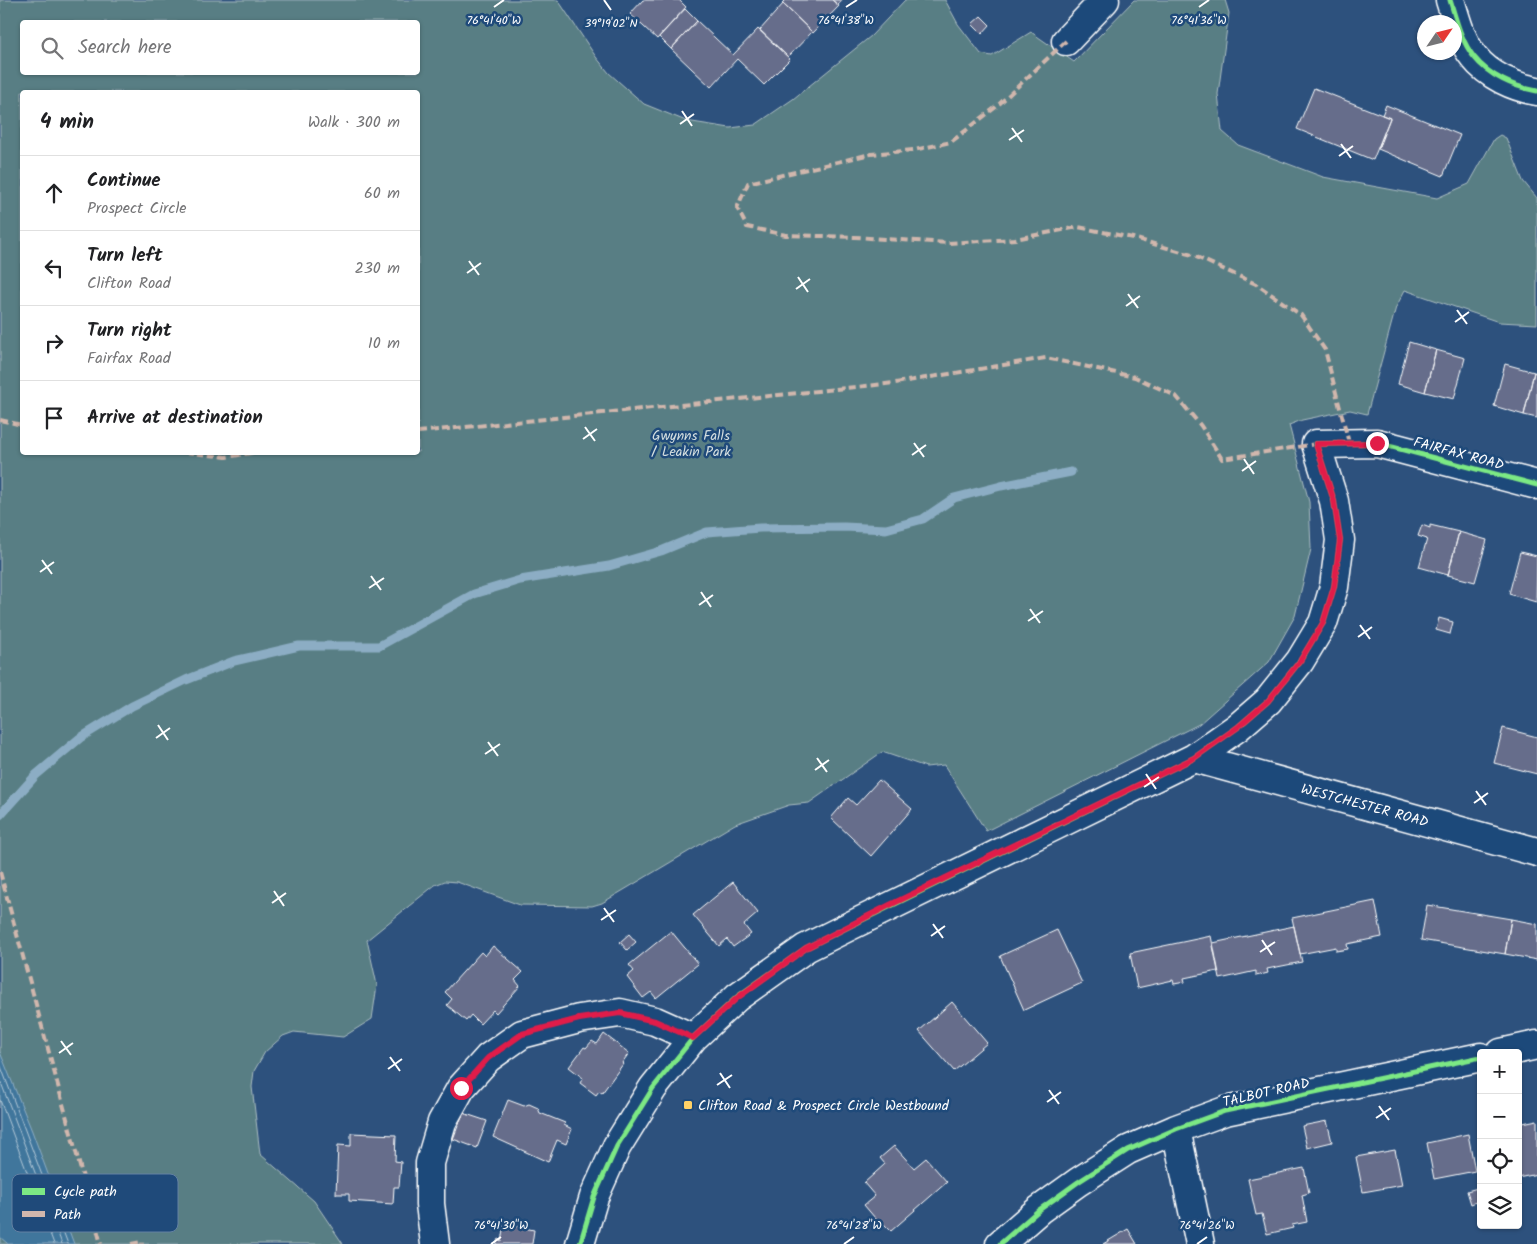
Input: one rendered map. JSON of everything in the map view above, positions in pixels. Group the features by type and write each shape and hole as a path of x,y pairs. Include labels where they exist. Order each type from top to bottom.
{"street":[{"path":"1066,41 1105,0"},
{"path":"1450,0 1460,32 1474,57 1493,74 1519,88 1537,91"},
{"name":"FAIRFAX ROAD","path":"1194,758 1238,727 1268,701 1300,661 1323,623 1334,587 1340,540 1334,501 1316,444 1377,443 1537,485"},
{"path":"580,1244 594,1196 617,1146 653,1088 693,1038 737,998 806,948 899,900 1194,758"},
{"name":"WESTCHESTER ROAD","path":"1194,758 1537,852"},
{"path":"435,1244 430,1204 430,1163 442,1122 461,1088 488,1058 522,1034 579,1019 620,1013 655,1021 693,1038"},
{"path":"1519,1049 1537,1045"},
{"name":"TALBOT ROAD","path":"1000,1244 1039,1210 1078,1182 1128,1150 1176,1129 1225,1111 1477,1058"},
{"path":"1176,1129 1200,1244"}],"green space":[{"name":"Gwynns Falls / Leakin Park","path":"0,0 558,0 609,73 644,104 686,121 730,128 755,125 793,99 871,36 905,0 945,0 958,24 981,54 992,56 1031,32 1074,62 1134,0 1225,0 1229,13 1218,94 1222,131 1238,145 1323,177 1437,198 1469,184 1494,139 1500,135 1506,138 1523,181 1537,198 1537,324 1499,322 1405,290 1396,307 1367,414 1350,410 1302,420 1289,425 1309,502 1311,549 1295,616 1269,662 1199,724 986,831 944,765 926,767 882,752 809,803 789,805 735,824 602,903 592,906 520,905 457,882 445,881 435,885 367,940 377,985 372,1019 343,1037 294,1032 283,1036 265,1052 254,1071 252,1087 260,1154 314,1201 343,1244 0,1244"}],"water":[{"path":"0,1052 48,1174 12,1174 12,1232 70,1232 74,1244 8,1244 0,1237"}],"building":[{"path":"643,0 679,0 686,7 657,39 630,14"},
{"path":"785,0 832,0 839,6 813,33 782,3"},
{"path":"832,0 842,0 838,5"},
{"path":"783,4 812,32 788,57 760,30"},
{"path":"685,9 697,21 671,49 659,37"},
{"path":"981,16 990,25 982,34 972,24"},
{"path":"697,21 733,55 758,29 790,59 764,85 737,59 711,87 671,49"},
{"path":"1314,88 1390,118 1373,160 1297,129"},
{"path":"1386,105 1460,135 1443,176 1378,149 1390,118 1382,115"},
{"path":"1409,342 1436,350 1425,392 1398,384"},
{"path":"1436,350 1465,358 1454,399 1425,392"},
{"path":"1505,364 1534,372 1524,415 1494,406"},
{"path":"1534,372 1537,373 1537,418 1524,415"},
{"path":"1422,525 1459,532 1448,575 1419,567 1427,539 1418,536"},
{"path":"1459,532 1487,540 1475,582 1448,575"},
{"path":"1520,552 1537,556 1536,602 1509,594"},
{"path":"1439,618 1453,622 1450,634 1436,630"},
{"path":"1503,728 1537,737 1537,774 1494,763"},
{"path":"879,780 912,809 871,856 831,818 848,798 856,805"},
{"path":"733,882 758,913 744,925 751,934 733,947 727,939 719,946 693,915"},
{"path":"1375,901 1382,937 1347,944 1348,949 1336,951 1336,947 1300,954 1292,918"},
{"path":"1427,905 1511,919 1505,954 1421,940"},
{"path":"1511,919 1537,924 1537,960 1505,954"},
{"path":"1294,926 1302,962 1267,969 1268,973 1256,976 1256,971 1220,979 1213,943"},
{"path":"1057,930 1082,983 1024,1010 1000,956"},
{"path":"671,931 698,964 656,998 651,992 643,998 627,977 634,971 629,965"},
{"path":"629,934 636,942 627,950 620,942"},
{"path":"1211,936 1218,971 1184,978 1185,982 1174,984 1173,980 1137,988 1130,953"},
{"path":"493,946 523,972 515,980 520,986 496,1013 493,1010 480,1024 471,1015 466,1021 447,1005 452,999 445,992 481,952 485,956"},
{"path":"952,1002 987,1043 954,1071 919,1031"},
{"path":"604,1034 629,1053 602,1093 599,1091 596,1095 580,1083 583,1078 569,1067 584,1047 586,1048 592,1041 597,1044"},
{"path":"508,1100 524,1106 529,1104 538,1108 540,1113 565,1123 564,1125 572,1129 566,1144 557,1140 548,1162 493,1137"},
{"path":"463,1113 487,1121 477,1148 453,1139"},
{"path":"1537,1120 1537,1174 1522,1177 1522,1139 1522,1123"},
{"path":"1327,1121 1332,1142 1307,1148 1302,1126"},
{"path":"351,1133 396,1135 395,1161 401,1162 399,1187 394,1187 393,1204 349,1201 349,1194 336,1194 338,1145 351,1146"},
{"path":"1468,1134 1475,1171 1434,1179 1427,1143"},
{"path":"894,1146 914,1168 926,1158 947,1182 891,1231 883,1223 881,1225 864,1205 875,1196 864,1183 885,1164 880,1158"},
{"path":"1395,1150 1402,1185 1363,1192 1356,1157"},
{"path":"1304,1168 1309,1193 1302,1195 1307,1222 1292,1225 1293,1228 1267,1234 1262,1214 1256,1215 1248,1179"},
{"path":"1477,1188 1477,1202 1471,1204 1467,1191"},
{"path":"504,1224 534,1230 532,1244 496,1244 498,1239 501,1241"},
{"path":"1128,1229 1137,1244 1103,1244"}],"waterway":[{"path":"0,815 36,775 80,738 132,706 186,680 234,661 299,646 379,646 474,594 520,580 609,566 661,551 707,532 760,528 844,527 886,529 923,519 954,498 1001,486 1071,472"}],"marked path":[{"path":"1066,41 996,107 951,142 914,150 871,154 748,183 737,208 747,227 786,235 948,243 1015,239 1078,227 1133,238 1192,255 1256,284 1301,315 1325,350 1349,443"},
{"path":"420,432 895,383 1046,358 1135,377 1176,396 1201,426 1222,459 1316,444"},
{"path":"0,420 20,425"},
{"path":"210,455 226,457 238,455"},
{"path":"0,872 82,1174"},
{"path":"98,1232 101,1244"},
{"path":"131,1244 142,1242 142,1244"}],"cycle path":[{"path":"1450,0 1459,30 1469,51 1480,64 1503,80 1537,91"},
{"path":"580,1244 594,1197 617,1146 653,1088 693,1038 737,997 806,948 1194,758 1238,727 1268,701 1300,661 1323,623 1334,587 1340,540 1334,501 1316,444 1377,443 1537,485"},
{"path":"1000,1244 1039,1210 1078,1182 1128,1150 1176,1129 1225,1111 1477,1058"}],"place":[{"name":"Clifton Road & Prospect Circle Westbound","path":"688,1105"}],"route":[{"path":"461,1088 488,1058 522,1034 579,1019 620,1013 655,1021 693,1038 737,998 806,948 890,905 1194,758 1238,727 1268,701 1300,661 1323,623 1334,587 1340,540 1334,501 1316,444 1377,443"}]}
